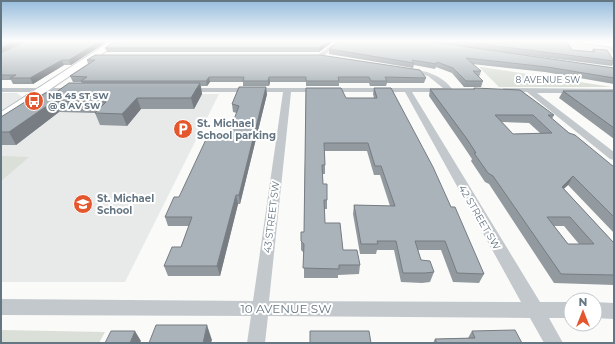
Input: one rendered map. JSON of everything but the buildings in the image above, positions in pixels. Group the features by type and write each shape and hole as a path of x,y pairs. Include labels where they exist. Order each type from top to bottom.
{"street":[{"path":"1,117 93,57"},
{"path":"325,57 332,58"},
{"path":"397,68 434,76 440,79 448,90"},
{"path":"1,90 81,90"},
{"path":"180,90 458,90"},
{"name":"43 STREET SW","path":"256,343 287,90"},
{"name":"42 STREET SW","path":"407,90 554,343"},
{"name":"8 AVENUE SW","path":"500,90 614,90"},
{"path":"529,90 614,157"},
{"name":"10 AVENUE SW","path":"1,307 563,310"},
{"path":"603,310 614,311"}],"shaded area":[{"path":"479,67 482,67 612,87 499,87"},
{"path":"1,93 17,93 22,97 1,111"},
{"name":"St. Michael School","path":"60,94 219,94 125,282 1,282 1,127"},
{"path":"1,156 29,157 1,181"},
{"path":"1,330 105,332 99,343 1,343"}],"place":[{"name":"NB 45 ST SW @ 8 AV SW","path":"34,101"},
{"name":"St. Michael School parking","path":"183,129"},
{"name":"St. Michael School","path":"83,204"}]}
